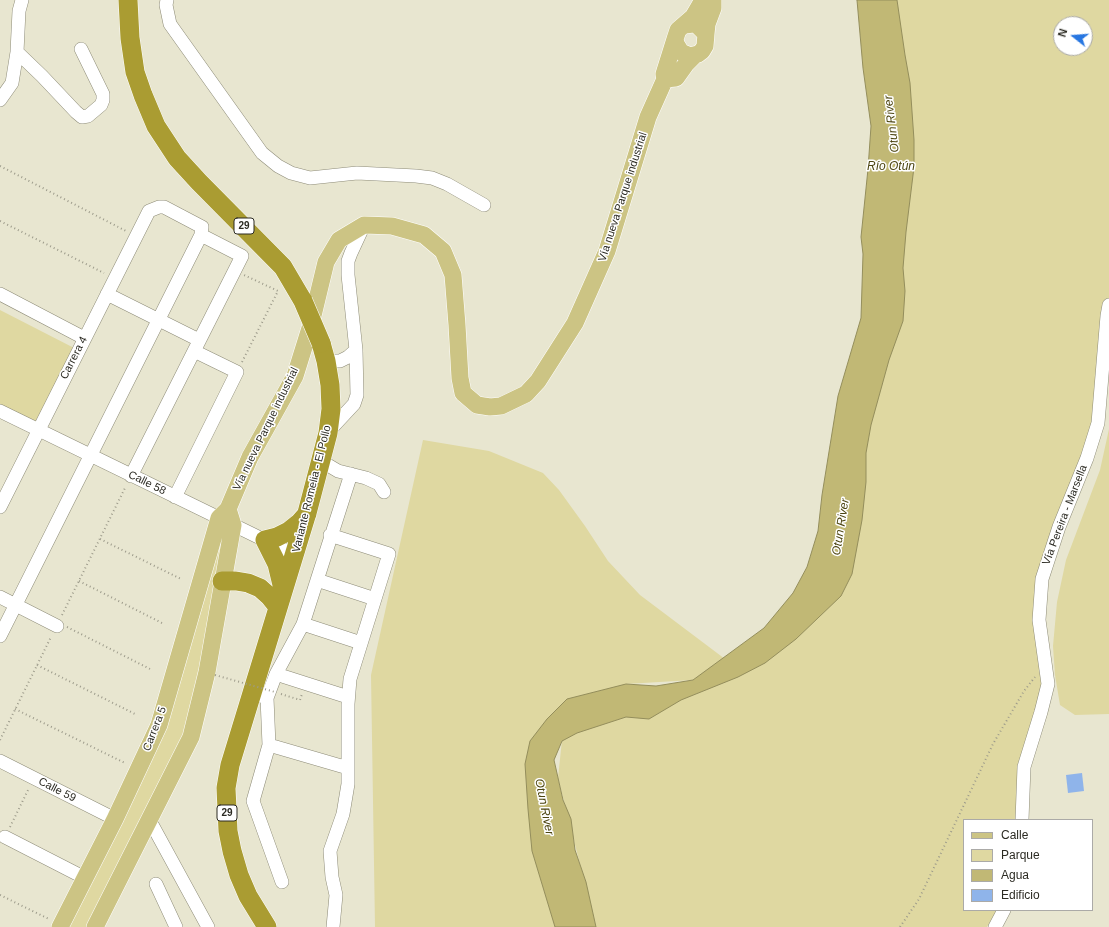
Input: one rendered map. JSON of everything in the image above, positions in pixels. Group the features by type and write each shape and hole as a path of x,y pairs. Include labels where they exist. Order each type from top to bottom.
{"highway":[{"name":"Variante Romelia - El Pollo","path":"128,0 130,38 135,72 156,126 177,158 283,266 303,301 321,343 330,385 331,409 328,433 308,512 281,599 265,694 230,765 226,788 228,831 239,875 248,896 267,927"},
{"path":"222,581 236,580 248,583 260,588 270,596 281,599 277,564 265,540 277,537 289,531 308,512"}],"main road":[{"name":"Vía nueva Parque industrial","path":"226,517 250,457 295,376 310,328 326,262 339,240 364,224 392,226 424,235 443,251 453,276 458,325 460,378 464,393 477,405 490,407 501,406 526,394 538,381 575,323 608,251 648,117 665,79 664,74 678,30 693,17 703,0"},
{"path":"665,79 676,78 686,64 706,46 707,24 713,8 713,0"},
{"path":"685,25 697,25 706,34"},
{"path":"675,39 678,49 681,52 690,56 695,55"},
{"path":"95,927 190,737 207,672 222,581 226,517"},
{"name":"Carrera 5","path":"60,926 115,819 159,725 226,517"}],"street":[{"path":"0,100 12,82 17,52 19,11 22,0"},
{"path":"166,0 170,24 262,153 278,166 291,173 310,178 357,174 432,178 447,184 484,205"},
{"path":"17,52 82,117 88,116 101,105 103,94 81,50"},
{"name":"Carrera 4","path":"0,507 149,211 159,207 164,207 202,227 202,235"},
{"path":"328,433 354,404 357,395 356,350 348,275 348,261 364,224"},
{"path":"0,636 202,235 242,256 131,476"},
{"path":"0,294 84,338"},
{"path":"107,294 159,320 237,372 175,497"},
{"name":"Vía Pereira - Marsella","path":"1022,819 1024,767 1048,684 1039,620 1042,579 1059,527 1087,458 1098,423 1109,305"},
{"path":"326,361 340,361 348,357 356,350"},
{"name":"Calle 58","path":"0,410 175,497 226,517 265,540 295,555"},
{"path":"321,461 338,471 366,478 379,484 384,492"},
{"path":"282,882 253,801 269,745 265,694 303,624 330,535 351,474"},
{"path":"330,535 389,554 350,679 348,697 348,784 343,814 330,851 332,877 336,895 333,927"},
{"path":"317,580 375,599"},
{"path":"0,597 58,624"},
{"path":"303,624 361,643"},
{"path":"276,674 348,697"},
{"path":"269,745 348,768"},
{"name":"Calle 59","path":"0,761 115,819"},
{"path":"149,819 205,926"},
{"path":"5,837 84,878"},
{"path":"156,884 176,927"},
{"path":"995,927 1003,911"}],"path":[{"path":"0,166 136,236"},
{"path":"0,221 114,278"},
{"path":"235,270 278,291 237,372"},
{"path":"0,740 131,476"},
{"path":"100,539 181,579"},
{"path":"79,581 162,623"},
{"path":"58,624 152,670"},
{"path":"900,927 919,899 993,744 1024,691 1045,663"},
{"path":"37,665 135,714"},
{"path":"215,675 265,694 300,700 305,684"},
{"path":"15,709 138,770"},
{"path":"5,837 34,778"},
{"path":"0,895 60,926"}],"green space":[{"path":"877,0 1109,0 1109,353 1098,423 1043,577 1048,684 1028,753 1023,819 963,819 963,911 996,911 987,927 596,927 558,778 562,740 606,709 696,694 831,603 875,340"},
{"path":"0,310 78,350 38,429 0,411"},
{"path":"1109,429 1109,714 1075,715 1060,705 1055,675 1053,646 1057,602 1066,560 1100,470"},
{"path":"423,440 489,451 543,473 559,490 608,561 640,595 733,665 693,680 626,684 530,741 557,927 375,927 371,675"},
{"path":"219,518 233,525 191,737 95,927 60,927 159,725"}],"water":[{"name":"Río Otún","path":"857,0 897,0 910,83 914,140 914,167 903,268 905,291 903,321 889,360 871,425 866,453 866,482 862,520 852,574 841,596 796,639 765,663 738,677 681,700 649,719 626,717 577,733 562,741 554,760 563,800 571,819 575,850 586,882 596,927 555,927 532,851 525,764 530,741 547,719 567,699 626,684 656,686 693,680 764,628 793,593 807,567 818,531 822,495 838,396 861,318 863,254 861,237 871,126 863,68"}],"building":[{"path":"1082,773 1084,791 1068,793 1066,775"}],"water label":[{"name":"Otun River","path":"892,124"},
{"name":"Otun River","path":"841,527"},
{"name":"Otun River","path":"544,807"}]}
